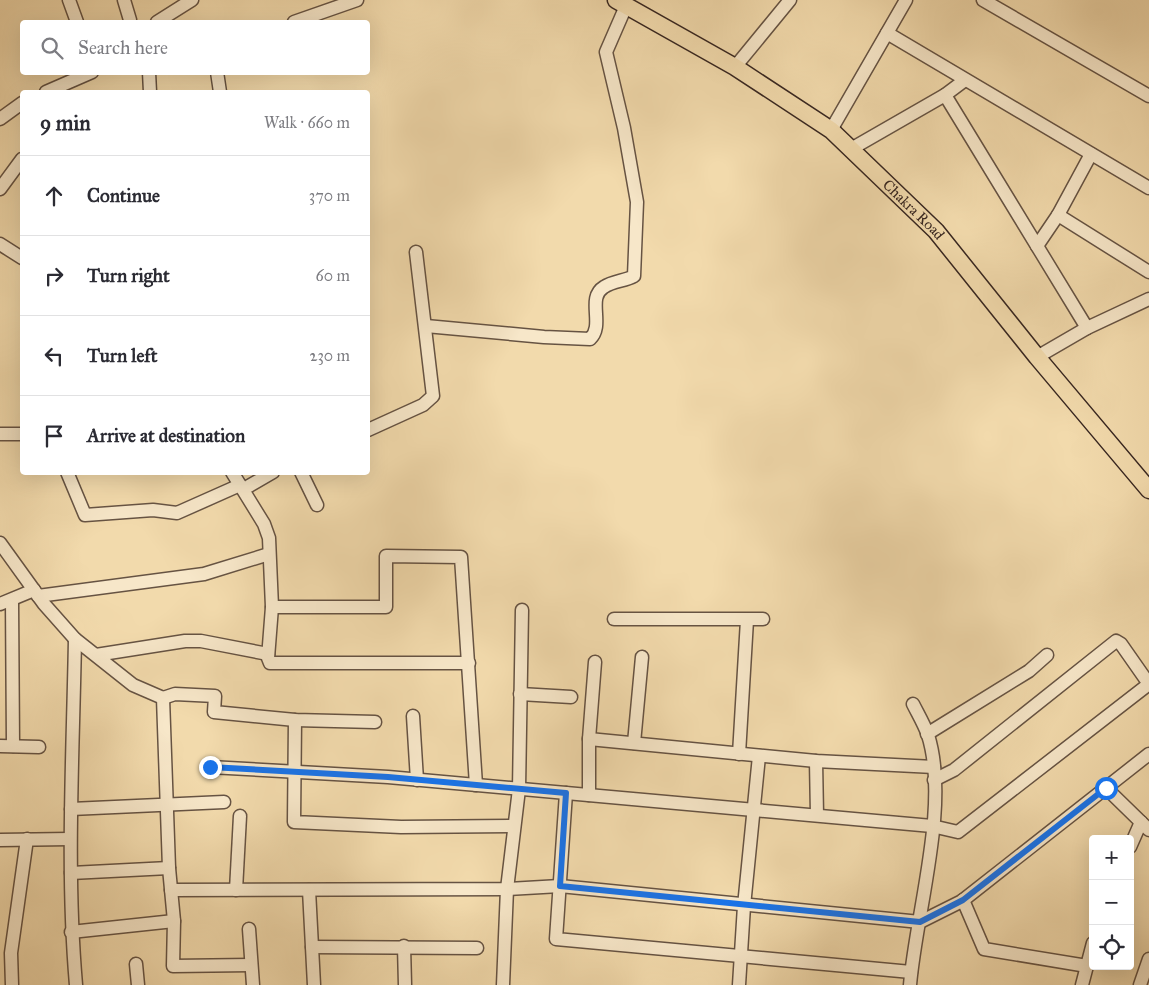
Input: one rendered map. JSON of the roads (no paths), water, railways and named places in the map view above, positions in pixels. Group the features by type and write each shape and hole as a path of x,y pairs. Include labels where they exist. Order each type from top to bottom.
{"main road":[{"name":"Chakra Road","path":"621,3 735,68 831,130 936,232 1037,357 1149,490"}],"street":[{"path":"68,0 76,20"},
{"path":"124,0 130,20"},
{"path":"160,20 192,0"},
{"path":"300,20 357,0"},
{"path":"735,68 790,0"},
{"path":"831,130 906,0"},
{"path":"983,0 1149,96"},
{"path":"426,326 544,338 590,339 595,334 597,327 597,295 603,287 634,276 637,202 624,128 606,52 621,3"},
{"path":"887,33 1149,188"},
{"path":"51,90 85,75"},
{"path":"149,75 150,90"},
{"path":"217,75 220,90"},
{"path":"851,149 945,95 965,80"},
{"path":"945,95 1087,328"},
{"path":"0,119 20,104"},
{"path":"1037,246 1058,215 1091,154"},
{"path":"0,189 20,162"},
{"path":"1058,215 1149,272"},
{"path":"0,244 20,257"},
{"path":"370,429 423,405 433,396 416,252"},
{"path":"1037,357 1087,328 1149,299"},
{"path":"0,434 20,434"},
{"path":"68,475 85,515 153,510 183,512 267,475"},
{"path":"235,475 245,486 267,531 272,607 268,654 270,663 280,665 469,663"},
{"path":"303,475 318,504"},
{"path":"2,548 36,593 76,639 133,685 163,698 175,694 215,696 214,712 295,720 375,722"},
{"path":"0,604 36,593 204,574 269,554"},
{"path":"272,607 386,607 386,556 462,557 476,785"},
{"path":"12,600 13,746"},
{"path":"503,985 507,889 519,789 522,610"},
{"path":"614,619 763,620"},
{"path":"739,754 747,620"},
{"path":"76,639 70,839 71,932 76,985"},
{"path":"96,655 201,640 268,654"},
{"path":"210,767 417,780 754,809 932,826 953,832 963,830 1149,684 1121,644 1116,641 954,770 934,780"},
{"path":"928,734 1030,671 1048,655"},
{"path":"634,743 642,657"},
{"path":"588,795 589,739 595,662"},
{"path":"520,694 571,697"},
{"path":"163,698 170,890 174,921 173,966 251,965"},
{"path":"910,985 932,826 934,780 934,767 928,734 913,704"},
{"path":"413,716 417,780"},
{"path":"295,720 294,822 400,827 514,826"},
{"path":"589,739 816,761 934,767"},
{"path":"0,746 39,747"},
{"path":"170,890 507,889 560,886 744,906 920,922 963,900 1149,754"},
{"path":"739,985 744,906 759,756"},
{"path":"816,761 816,815"},
{"path":"1106,788 1145,826 1134,842"},
{"path":"566,793 556,939 741,958 911,972"},
{"path":"71,808 166,806 224,802"},
{"path":"236,890 240,816"},
{"path":"0,840 70,839"},
{"path":"12,985 12,953 27,840"},
{"path":"70,873 169,868"},
{"path":"309,890 314,985"},
{"path":"963,900 984,948 1087,966"},
{"path":"71,932 174,921"},
{"path":"249,929 253,985"},
{"path":"312,946 477,948"},
{"path":"404,946 405,985"},
{"path":"1082,985 1089,958"},
{"path":"1140,985 1149,958"},
{"path":"136,964 138,985"}]}
